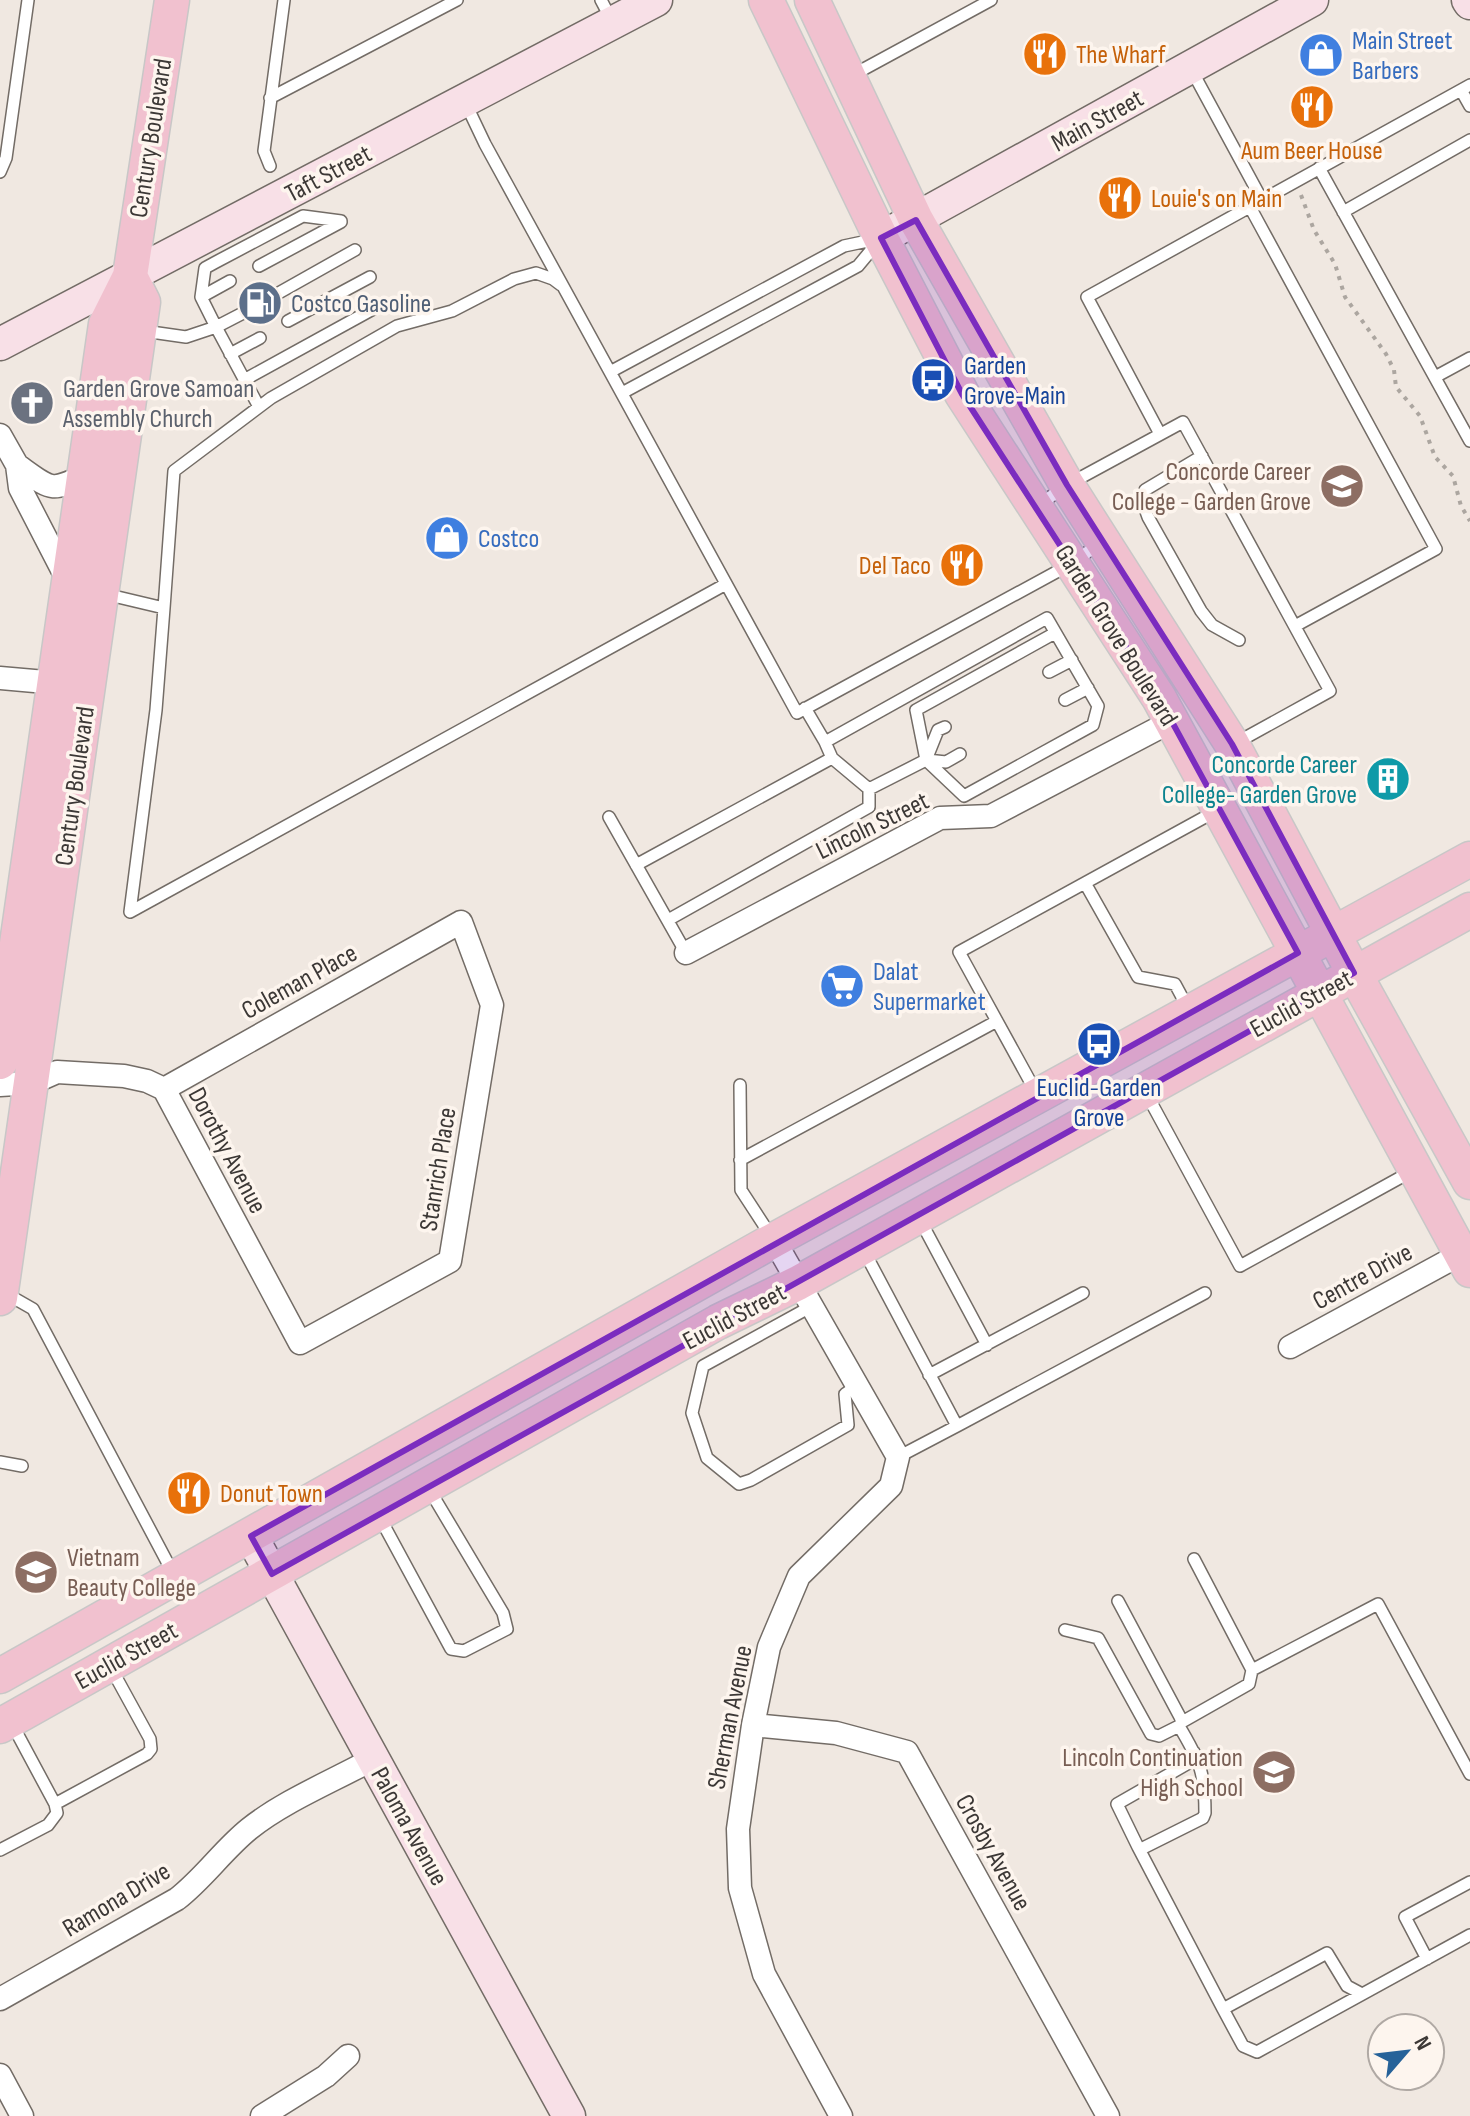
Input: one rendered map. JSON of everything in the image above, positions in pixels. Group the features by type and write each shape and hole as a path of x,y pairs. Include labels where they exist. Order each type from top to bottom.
{"main road":[{"name":"Century Boulevard","path":"0,1293 16,1084 89,685 85,475 106,324 130,276 172,0"},
{"name":"Garden Grove Boulevard","path":"766,0 881,238 962,394 1172,721 1466,1262"},
{"name":"Garden Grove Boulevard","path":"812,0 916,220 1067,485 1232,744 1470,1182"},
{"name":"Century Boulevard","path":"0,1062 55,683 86,589 121,460 143,302 130,276"},
{"name":"Euclid Street","path":"0,1676 774,1240 1470,859"},
{"name":"Euclid Street","path":"5,1724 718,1322 805,1295 862,1247 1470,910"}],"street":[{"name":"Taft Street","path":"0,344 465,102 607,11 656,0"},
{"name":"Main Street","path":"881,238 1312,0"},
{"path":"0,435 17,465 20,488 86,589"},
{"path":"17,465 52,488 121,460"},
{"path":"0,678 89,685"},
{"name":"Lincoln Street","path":"686,953 940,818 991,816 1172,721"},
{"name":"Coleman Place","path":"164,1089 461,922"},
{"name":"Stanrich Place","path":"300,1343 450,1261 492,1005 461,922"},
{"name":"Dorothy Avenue","path":"16,1084 57,1072 124,1076 164,1089 300,1343"},
{"path":"774,1240 898,1457"},
{"name":"Centre Drive","path":"1290,1347 1466,1262"},
{"name":"Sherman Avenue","path":"841,2116 764,1974 740,1888 738,1829 753,1725 769,1647 799,1576 891,1486 898,1457"},
{"name":"Paloma Avenue","path":"251,1536 569,2116"},
{"name":"Crosby Avenue","path":"753,1725 836,1733 907,1752 1108,2116"},
{"name":"Ramona Drive","path":"0,1999 177,1899 260,1821 373,1759"},
{"path":"262,2116 326,2076 348,2056"},
{"path":"0,2075 22,2116"}],"lane":[{"path":"0,172 6,158 28,0"},
{"path":"270,166 264,151 284,0"},
{"path":"847,78 991,0"},
{"path":"270,98 453,1"},
{"path":"1191,68 1262,200"},
{"path":"1160,434 1087,297 1466,87 1470,106"},
{"path":"465,102 797,713 1071,564 1104,541"},
{"path":"1343,212 1470,140"},
{"path":"1319,168 1470,441"},
{"path":"1250,207 1436,549 1295,626"},
{"path":"259,266 341,221 303,216 205,268 201,297 259,407"},
{"path":"610,372 844,246 881,238"},
{"path":"622,393 858,266 881,238"},
{"path":"275,295 355,250"},
{"path":"564,288 553,279 536,273 514,279 452,311 397,326 259,407 174,471 156,710 130,912 726,584"},
{"path":"288,321 370,277"},
{"path":"201,297 230,281"},
{"path":"244,380 384,303"},
{"path":"139,330 186,337 216,327 245,312"},
{"path":"230,354 260,338"},
{"path":"1435,377 1470,358"},
{"path":"1035,508 1067,485 1183,422 1330,691 1232,744"},
{"path":"1202,456 1153,483 1145,490 1143,503 1201,611 1212,625 1239,640"},
{"path":"86,589 164,608"},
{"path":"825,742 1047,618 1098,706 1093,725 964,796 926,760 916,710 1055,633"},
{"path":"1049,672 1072,660"},
{"path":"1065,700 1088,688"},
{"path":"805,708 832,758 869,789"},
{"path":"926,760 938,730 945,727"},
{"path":"869,789 926,760 946,762 960,754"},
{"path":"636,865 832,758"},
{"path":"668,920 869,807 869,789"},
{"path":"1037,1095 959,952 1220,809"},
{"path":"609,817 686,953"},
{"path":"1085,883 1138,977 1175,984 1190,1012"},
{"path":"740,1160 997,1021"},
{"path":"740,1085 741,1190 774,1240"},
{"path":"1144,1089 1240,1266 1416,1169"},
{"path":"918,1216 987,1345"},
{"path":"862,1247 957,1426"},
{"path":"0,1293 33,1309 176,1579"},
{"path":"929,1375 1083,1293"},
{"path":"898,1457 1205,1293"},
{"path":"805,1295 703,1366 692,1413 707,1458 739,1484 751,1480 848,1425 845,1394 858,1385"},
{"path":"0,1462 22,1466"},
{"path":"377,1514 451,1649 464,1651 507,1629 503,1613 428,1486"},
{"path":"1065,1630 1098,1638 1151,1734 1159,1736 1249,1684 1252,1670 1194,1559"},
{"path":"1118,1601 1205,1778 1203,1818 1143,1848 1138,1847"},
{"path":"1252,1670 1378,1604 1470,1774"},
{"path":"55,1804 151,1749 150,1739 109,1664"},
{"path":"0,1850 48,1825 57,1813 55,1804 5,1724"},
{"path":"1194,1752 1187,1764 1117,1804 1243,2046 1257,2052 1470,1935"},
{"path":"1427,1959 1405,1917 1470,1882"},
{"path":"1223,2009 1327,1953 1347,1986 1362,1994"}],"path":[{"path":"1294,182 1304,199 1314,230 1335,264 1345,297 1386,354 1394,370 1396,387 1420,416 1435,457 1453,476 1461,506 1470,521"}],"highlighted area":[{"path":"916,220 1067,485 1232,744 1354,973 272,1574 251,1536 1298,953 1159,698 962,394 881,238"}],"place":[{"name":"The Wharf","path":"1045,54"},
{"name":"Main Street Barbers","path":"1321,55"},
{"name":"Aum Beer House","path":"1312,107"},
{"name":"Louie's on Main","path":"1120,198"},
{"name":"Costco Gasoline","path":"260,303"},
{"name":"Garden Grove-Main","path":"933,380"},
{"name":"Garden Grove Samoan Assembly Church","path":"32,403"},
{"name":"Concorde Career College - Garden Grove","path":"1342,486"},
{"name":"Costco","path":"447,538"},
{"name":"Del Taco","path":"962,565"},
{"name":"Concorde Career College- Garden Grove","path":"1388,779"},
{"name":"Dalat Supermarket","path":"842,986"},
{"name":"Euclid-Garden Grove","path":"1099,1044"},
{"name":"Donut Town","path":"189,1493"},
{"name":"Vietnam Beauty College","path":"36,1572"},
{"name":"Lincoln Continuation High School","path":"1274,1772"}]}
